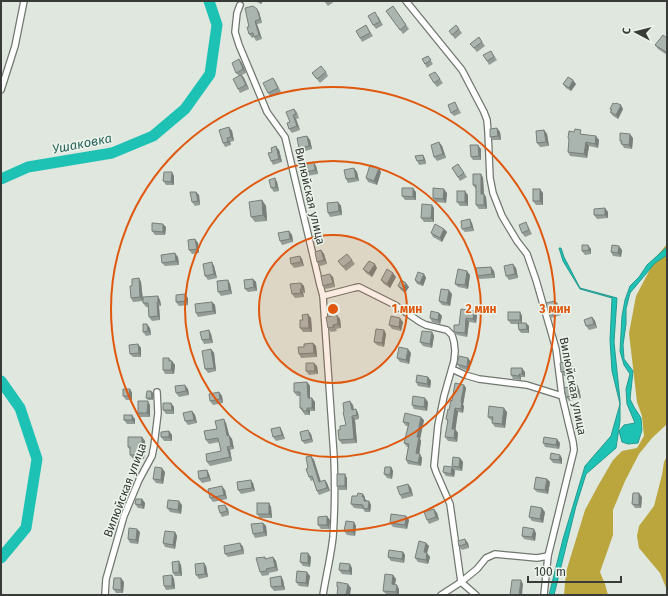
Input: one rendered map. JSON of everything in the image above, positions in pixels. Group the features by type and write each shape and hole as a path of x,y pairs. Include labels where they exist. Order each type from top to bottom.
{"street":[{"path":"1,90 15,46 24,1"},
{"name":"Вилюйская улица","path":"406,1 462,70 484,112 487,120 490,178 493,193 502,216 517,241 527,254 556,349 562,396 574,450 548,556 544,595"},
{"name":"Вилюйская улица","path":"240,4 235,32 267,112 285,138 322,296 334,450 335,482 333,538 323,595"},
{"path":"322,296 359,287 395,305 420,322 447,330 452,335 455,352 438,425 434,466 450,504 461,582 476,595"},
{"path":"452,370 479,379 526,385 562,396"},
{"name":"Вилюйская улица","path":"105,595 106,579 124,516 139,480 152,456 158,413 157,392"},
{"path":"442,595 477,569 486,558 495,554 537,558 548,556"}],"shaded area":[{"path":"667,244 667,424 652,438 639,454 625,481 613,510 613,535 600,572 608,595 564,595 566,572 585,510 613,460 622,451 637,448 644,436 642,416 637,402 629,333 636,296 657,256"},
{"path":"667,456 667,590 660,573 639,548 637,536 639,526 654,506 664,462"}],"water":[{"path":"667,247 667,255 655,263 630,293 626,309 626,324 623,345 624,359 633,371 630,399 641,418 642,430 638,443 628,444 622,442 619,431 624,425 635,423 627,404 626,389 630,374 624,365 620,351 622,316 625,300 630,286 639,277 647,265"},
{"path":"559,248 561,248 580,288 617,298 614,342 620,404 612,371 610,340 612,298 580,289 563,261"},
{"path":"620,404 620,421 616,448 586,474 576,506 554,595 549,595 563,539 585,466 611,436"}],"building":[{"path":"253,6 257,9 260,19 255,21 259,35 254,37 253,33 249,34 245,8"},
{"path":"393,6 406,25 400,30 386,11"},
{"path":"375,12 380,22 373,25 368,16"},
{"path":"366,25 370,33 360,38 356,31"},
{"path":"456,25 459,29 452,35 449,31"},
{"path":"663,35 667,38 666,52 655,45"},
{"path":"479,37 482,42 474,48 470,44"},
{"path":"491,51 494,57 487,61 483,55"},
{"path":"428,56 431,60 425,64 422,59"},
{"path":"239,59 243,69 236,73 232,63"},
{"path":"321,66 326,72 317,79 312,73"},
{"path":"435,72 440,79 434,83 429,75"},
{"path":"241,75 246,85 238,89 233,79"},
{"path":"568,77 573,80 569,88 563,84"},
{"path":"273,78 278,88 268,93 263,83"},
{"path":"455,102 458,109 451,113 448,105"},
{"path":"613,103 621,105 616,115 610,112 612,110 610,109"},
{"path":"294,109 296,114 293,115 297,126 289,129 287,123 290,122 286,112"},
{"path":"229,127 231,137 227,138 228,142 223,143 219,130"},
{"path":"497,128 498,136 490,137 490,129"},
{"path":"575,129 581,130 580,134 596,136 595,144 586,142 584,154 568,152 569,131 574,132"},
{"path":"544,130 546,142 537,143 536,131"},
{"path":"620,133 630,134 629,145 621,144 622,141 620,141"},
{"path":"307,136 309,146 299,148 297,138"},
{"path":"439,142 443,154 434,157 431,145"},
{"path":"470,145 478,145 479,156 471,157"},
{"path":"276,146 279,159 271,161 268,153 272,152 271,148"},
{"path":"423,155 424,160 417,161 415,156"},
{"path":"314,162 315,170 305,172 303,164"},
{"path":"458,164 464,173 458,177 452,168"},
{"path":"370,165 379,168 374,181 366,178"},
{"path":"354,168 356,178 346,179 344,170"},
{"path":"164,172 172,172 171,182 163,181"},
{"path":"473,174 481,174 481,194 484,194 484,205 476,205 476,185 473,185"},
{"path":"275,178 276,187 271,188 269,180"},
{"path":"402,188 413,188 413,197 402,196"},
{"path":"433,188 444,189 443,199 433,198"},
{"path":"533,189 540,189 540,201 533,201"},
{"path":"457,191 465,191 465,202 457,202"},
{"path":"190,192 196,192 198,201 192,202"},
{"path":"262,200 263,215 251,217 249,202"},
{"path":"338,202 339,211 328,213 327,203"},
{"path":"422,204 432,205 431,218 421,218"},
{"path":"605,208 605,215 594,215 594,209"},
{"path":"470,219 471,227 462,229 461,221"},
{"path":"526,222 529,230 522,233 519,225"},
{"path":"152,223 163,224 163,232 152,231"},
{"path":"435,224 444,229 440,238 431,233"},
{"path":"289,231 290,239 280,241 278,233"},
{"path":"195,239 197,249 189,250 188,240"},
{"path":"582,245 588,245 589,250 582,251"},
{"path":"612,245 619,246 618,253 611,252"},
{"path":"321,250 324,260 317,262 315,252"},
{"path":"175,253 176,261 162,263 161,255"},
{"path":"347,254 352,260 343,267 338,261"},
{"path":"300,256 301,262 291,264 290,258"},
{"path":"369,261 375,264 369,273 363,269"},
{"path":"212,262 214,274 205,276 203,264"},
{"path":"513,264 515,274 506,276 504,266"},
{"path":"491,267 492,274 477,276 476,268"},
{"path":"387,269 393,273 387,284 381,280"},
{"path":"458,269 467,271 465,285 455,284"},
{"path":"418,272 424,274 420,283 415,280"},
{"path":"330,274 333,283 323,286 321,276"},
{"path":"139,278 140,297 131,298 130,286 132,286 132,279"},
{"path":"253,279 254,287 245,289 244,280"},
{"path":"228,280 229,290 218,292 217,281"},
{"path":"401,280 406,283 403,289 398,286"},
{"path":"301,283 301,293 292,294 290,284"},
{"path":"441,289 449,290 447,303 439,301"},
{"path":"185,294 186,301 176,302 176,295"},
{"path":"158,296 158,316 149,317 148,303 143,303 143,297"},
{"path":"555,301 558,312 549,314 546,303"},
{"path":"212,302 213,311 196,313 195,304"},
{"path":"461,309 474,311 473,319 466,318 465,333 454,332 454,325 459,325"},
{"path":"431,311 439,313 438,320 430,318"},
{"path":"508,312 520,312 520,320 508,320"},
{"path":"308,314 309,328 300,328 300,320 303,320 302,315"},
{"path":"337,315 338,324 333,325 334,327 328,328 326,317"},
{"path":"391,316 400,318 399,327 389,325"},
{"path":"592,317 594,324 586,326 584,320"},
{"path":"518,323 526,323 527,329 519,330"},
{"path":"143,324 147,324 148,331 143,332"},
{"path":"376,329 384,330 382,343 374,342"},
{"path":"209,330 210,339 202,340 200,332"},
{"path":"422,331 432,332 430,344 420,342"},
{"path":"313,343 314,353 299,354 298,347 304,347 304,344"},
{"path":"138,344 139,353 130,354 129,345"},
{"path":"399,347 408,349 406,360 397,358"},
{"path":"211,349 214,368 205,369 202,351"},
{"path":"459,356 468,358 467,367 457,364"},
{"path":"163,358 169,358 169,361 172,361 171,370 163,370"},
{"path":"569,361 571,370 561,372 560,363"},
{"path":"306,363 314,363 315,371 306,371"},
{"path":"511,368 522,368 522,374 519,374 519,376 511,375"},
{"path":"417,375 428,377 427,384 416,382"},
{"path":"307,382 308,398 312,398 312,408 307,408 307,411 303,411 302,408 300,408 300,392 294,392 294,383"},
{"path":"455,383 464,385 461,409 455,408 452,429 455,429 454,438 445,437 448,420 446,419 451,400 452,401"},
{"path":"185,385 186,391 176,393 175,386"},
{"path":"577,385 579,394 566,397 564,388"},
{"path":"123,389 130,389 129,396 123,396"},
{"path":"147,391 151,391 152,398 146,398"},
{"path":"219,392 220,399 210,401 209,394"},
{"path":"413,396 425,398 424,407 412,405"},
{"path":"138,401 148,401 147,413 138,413"},
{"path":"350,401 352,410 356,409 357,415 352,416 354,439 339,440 338,430 340,430 340,426 346,425 343,412 343,403"},
{"path":"163,403 171,403 172,410 163,410"},
{"path":"489,406 504,408 502,424 492,423 493,417 488,417"},
{"path":"192,411 194,420 185,421 183,413"},
{"path":"405,413 421,417 417,437 419,437 416,453 420,454 418,463 406,460 409,444 404,443 409,423 403,422"},
{"path":"124,415 132,415 132,420 124,420"},
{"path":"224,419 227,436 229,435 231,446 227,447 230,457 207,462 206,454 221,451 218,438 206,440 204,431 217,429 215,421"},
{"path":"280,427 282,435 273,437 271,429"},
{"path":"308,430 311,439 302,441 300,432"},
{"path":"169,431 169,437 161,437 161,432"},
{"path":"128,437 142,437 142,455 130,455"},
{"path":"544,437 557,439 556,445 543,443"},
{"path":"551,453 560,455 559,460 550,459"},
{"path":"311,456 319,482 325,480 327,488 317,491 312,476 309,477 306,469 308,468 306,457"},
{"path":"453,457 460,458 459,467 452,466"},
{"path":"444,466 452,467 451,474 443,472"},
{"path":"155,467 162,468 161,480 153,479"},
{"path":"385,467 391,467 390,475 384,474"},
{"path":"207,470 208,477 199,479 198,471"},
{"path":"337,474 345,474 345,486 337,486"},
{"path":"536,477 547,479 545,490 534,489"},
{"path":"251,480 252,488 238,490 237,482"},
{"path":"408,484 410,492 400,495 397,487"},
{"path":"222,486 224,495 210,498 208,489"},
{"path":"358,493 363,494 362,497 364,497 364,501 369,501 368,509 363,508 363,505 351,504 352,496 357,496"},
{"path":"633,493 639,493 639,505 632,504"},
{"path":"136,499 142,499 141,505 135,504"},
{"path":"168,500 179,501 178,510 167,508"},
{"path":"257,503 269,503 269,514 257,514"},
{"path":"225,505 227,511 220,513 218,506"},
{"path":"531,506 542,508 540,519 529,517"},
{"path":"434,509 436,517 427,520 424,512"},
{"path":"391,514 406,516 405,525 390,523"},
{"path":"327,516 327,525 318,525 318,517"},
{"path":"346,521 354,522 353,532 344,531"},
{"path":"263,523 264,532 253,534 251,524"},
{"path":"523,527 534,529 532,537 522,536"},
{"path":"129,528 137,529 136,540 128,539"},
{"path":"165,531 175,532 173,545 163,543"},
{"path":"465,539 466,544 459,546 458,541"},
{"path":"419,541 426,543 424,552 427,553 426,560 415,558"},
{"path":"240,543 242,550 225,554 224,546"},
{"path":"389,550 403,552 402,559 388,557"},
{"path":"301,553 308,553 308,563 300,562"},
{"path":"265,557 265,559 273,557 275,567 266,569 267,571 260,572 256,558"},
{"path":"179,561 179,572 173,573 172,562"},
{"path":"204,563 205,574 196,575 195,564"},
{"path":"340,563 350,564 349,571 339,570"},
{"path":"297,571 307,572 306,583 296,582"},
{"path":"385,574 393,575 392,584 397,585 396,592 383,591"},
{"path":"172,575 172,586 164,586 163,576"},
{"path":"281,576 282,586 271,587 270,578"},
{"path":"114,578 121,578 121,590 113,589"},
{"path":"512,580 521,580 519,595 510,595"},
{"path":"337,582 348,584 346,595 337,595"}],"waterway":[{"name":"Ушаковка","path":"1,179 28,167 112,153 153,136 185,109 210,74 217,25 209,1"},
{"name":"Ушаковка","path":"1,381 20,408 37,459 26,528 1,558"}]}
